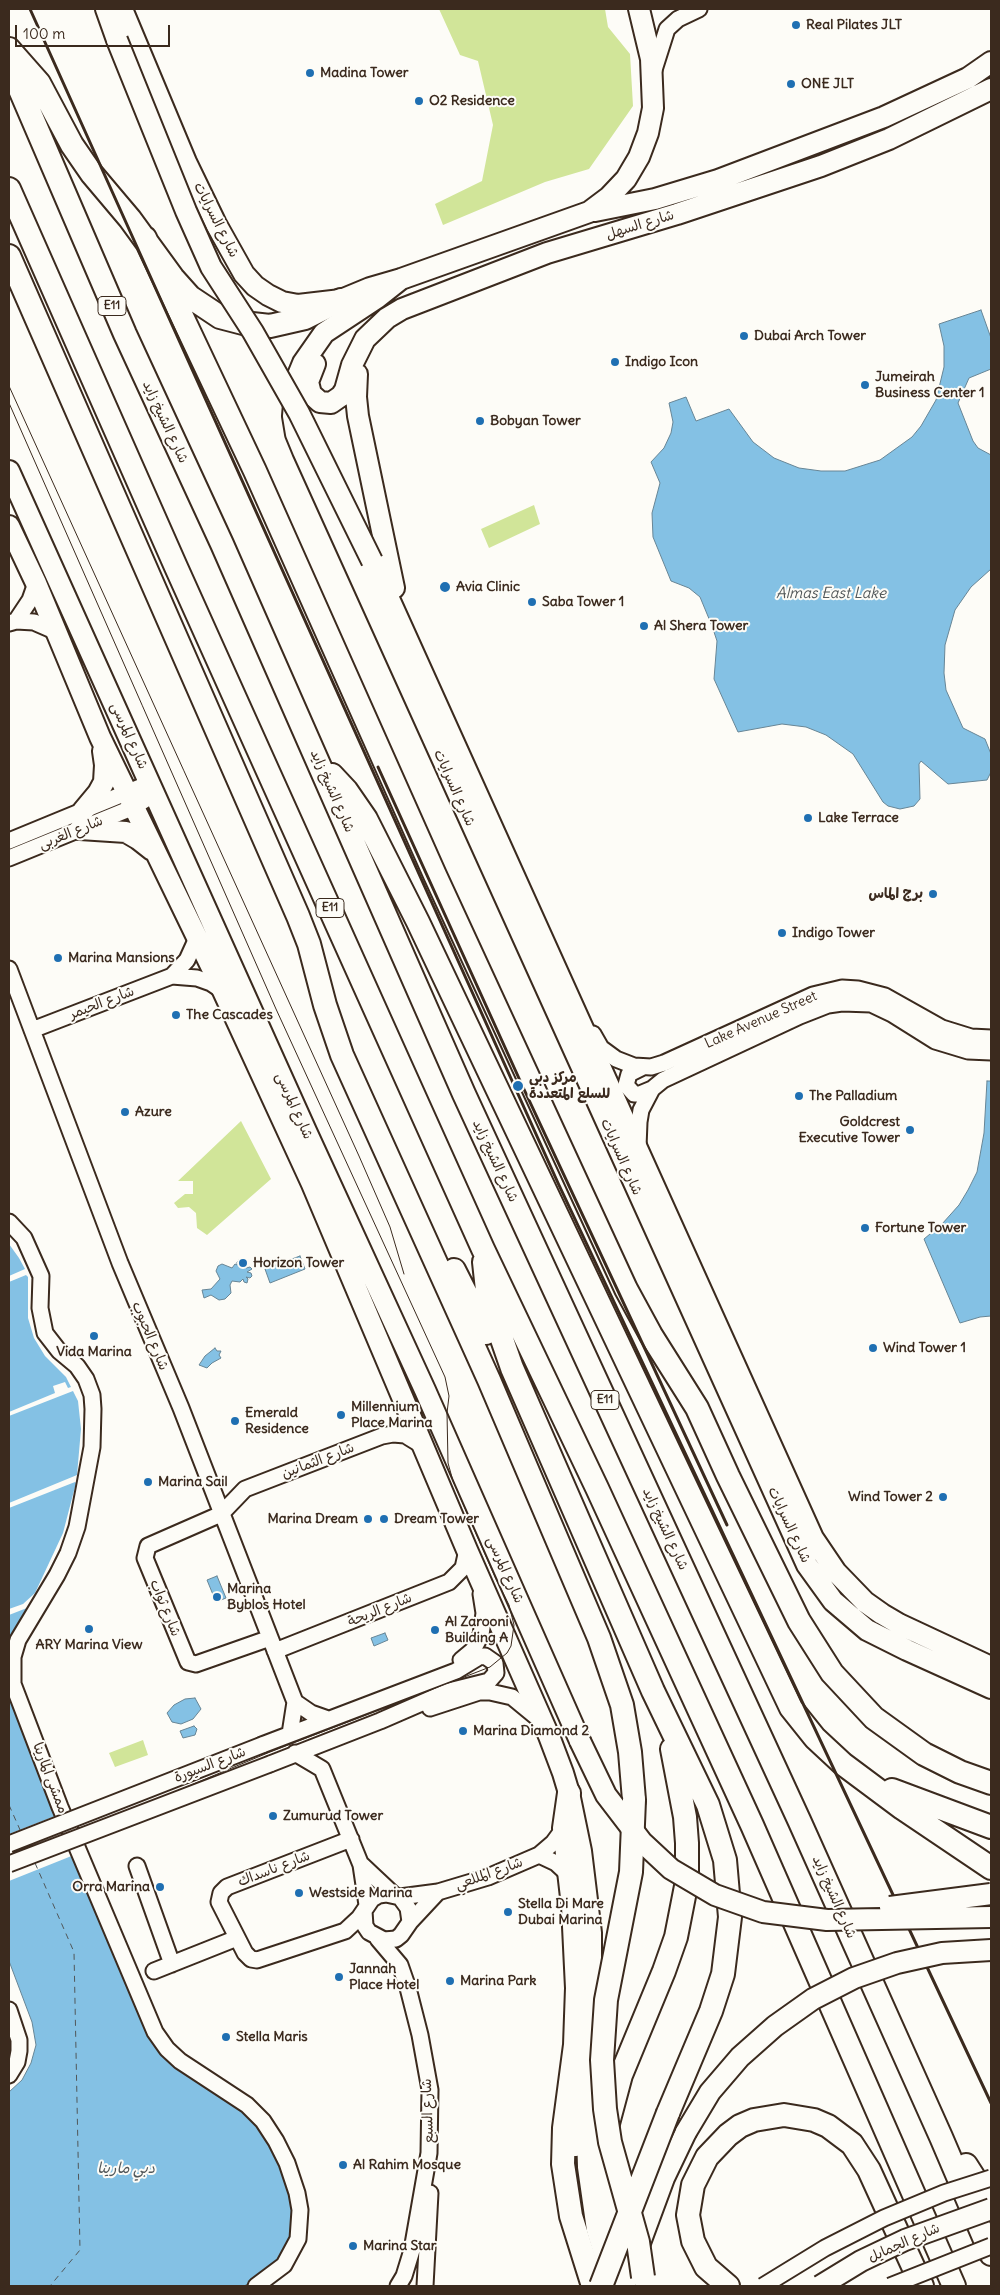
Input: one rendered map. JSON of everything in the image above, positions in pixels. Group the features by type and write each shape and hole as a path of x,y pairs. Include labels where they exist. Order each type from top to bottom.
{"highway":[{"path":"9,49 39,83 72,145 92,174 145,238 172,278 190,297 210,311 232,320 257,325 279,325 305,318 341,300"},
{"name":"شارع الشيخ زايد","path":"9,64 125,334 222,544 464,1094 799,1820 941,2136 991,2254"},
{"name":"E11","path":"9,189 180,576 484,1249 752,1825 954,2286"},
{"path":"145,238 255,471 439,883 626,1289 651,1335 697,1408 805,1633 845,1689 890,1731 942,1764 991,1784"},
{"path":"9,256 177,634 298,916 311,951 325,1005 342,1055 408,1198 567,1561 615,1682 627,1729 633,1776 634,1824 627,1895 607,1994 602,2060 605,2109 610,2142 638,2242 643,2286"},
{"path":"321,766 346,790 362,811 418,922 781,1691 791,1708 815,1738 843,1764 902,1808 991,1868"},
{"path":"408,1198 428,1224 463,1287 515,1398 552,1461"},
{"path":"484,1249 485,1281 493,1316 512,1368 653,1691 680,1744 715,1823 725,1860 730,1898 727,1956 718,1993 668,2112 601,2286"},
{"path":"615,2286 613,2226 605,2183 606,2131 621,2075 676,1937 687,1881 688,1843 681,1791 669,1740 653,1691"},
{"path":"859,1775 908,1796 991,1827"},
{"path":"569,1793 564,1828 575,1923 577,2004 575,2044 564,2128 563,2164 567,2199 593,2286"},
{"path":"578,2236 575,2157 579,2125 586,2099"},
{"path":"728,2286 713,2275 701,2259 690,2230 688,2215 693,2184 707,2157 716,2145 740,2126 754,2120 784,2115 806,2118 828,2126 841,2134 862,2156 922,2286"},
{"path":"941,2136 962,2160 991,2204"}],"main road":[{"name":"شارع السرايات","path":"106,9 186,211 208,260 300,413 372,561 541,957 574,1011 728,1347 806,1565 823,1590 850,1617 887,1640 991,1688"},
{"name":"شارع السرايات","path":"122,9 186,162 216,224 244,274 254,286 268,296 282,302 298,305 341,300 370,288 401,279 589,212 609,197 626,179 639,157 650,125 653,108 651,59 639,9"},
{"path":"589,212 655,198 718,180 884,117 968,78 991,62"},
{"name":"شارع السهل","path":"365,339 386,318 402,309 547,253 686,211 813,169 922,124 991,89"},
{"name":"شارع السهل","path":"922,124 991,103"},
{"name":"شارع السرايات","path":"401,279 324,333 303,363 296,380 293,398 296,434 314,478 541,957 776,1479 799,1510 820,1550 850,1588 882,1614 899,1624 991,1667"},
{"path":"364,306 327,345 314,366 308,382 310,394 314,398 325,403 337,400 342,396 357,354 365,339"},
{"name":"شارع السرايات","path":"365,339 358,368 356,397 367,462 402,629"},
{"name":"شارع المرسى","path":"9,471 428,1398 596,1777 617,1811 642,1842 671,1869 700,1888 731,1902 763,1912 814,1919"},
{"name":"شارع المرسى","path":"9,526 36,583 100,737 223,992 312,1184 467,1550 556,1754 569,1793 581,1851 591,1933 586,2144 593,2210 602,2250 615,2286"},
{"path":"100,737 105,765 104,782 82,820 126,832 138,839 157,855"},
{"path":"814,1919 991,1894"},
{"path":"814,1919 853,1921 932,1916 991,1917"},
{"path":"624,2286 664,2178 686,2132 710,2092 757,2041 813,2000 875,1970 920,1957 964,1950 991,1950"},
{"name":"شارع الجمايل","path":"820,2286 861,2262 905,2240 991,2209"}],"street":[{"path":"669,9 682,9"},
{"path":"652,82 656,60 668,29 678,19 699,9"},
{"path":"12,622 30,600 36,583"},
{"path":"12,622 34,622 57,632"},
{"name":"شارع الغربى","path":"9,858 82,820 131,800 151,786"},
{"name":"شارع الغربى","path":"9,842 82,820"},
{"name":"شارع الحيمر","path":"172,976 187,960 197,938"},
{"name":"شارع الحبوب","path":"9,969 120,1263 181,1408 295,1702"},
{"name":"شارع الحيمر","path":"32,1030 172,976 197,978 211,983 223,992"},
{"name":"Lake Avenue Street","path":"574,1011 585,1020 596,1040 608,1054 625,1063 643,1067 664,1063 813,995 842,988 858,989 885,996 942,1028 971,1037 991,1038"},
{"name":"Lake Avenue Street","path":"639,1153 638,1122 641,1110 652,1089 669,1076 828,1005 842,1003 871,1004 882,1008 935,1041 968,1051 991,1052"},
{"path":"643,1067 628,1074 626,1085 634,1094 640,1094 652,1089"},
{"name":"ممشى المارينا","path":"9,1222 24,1238 41,1276 40,1308 45,1332 59,1351 77,1366 86,1380 92,1395 93,1409 92,1448 77,1527 68,1553 57,1575 18,1640 14,1657 13,1684 60,1807 154,2032 167,2049 180,2061 247,2105 263,2121 276,2141 286,2163 297,2193 300,2210 298,2239 284,2265 256,2286"},
{"name":"شارع الثمانين","path":"221,1514 246,1489 382,1436 405,1435 423,1446"},
{"name":"شارع ثواب","path":"221,1514 152,1544 146,1549 145,1558 185,1658 192,1663 196,1664 273,1645"},
{"name":"شارع الريحة","path":"273,1645 449,1582 463,1568 467,1550"},
{"name":"شارع السيورة","path":"412,1687 464,1658 478,1643 484,1624 484,1613 477,1573"},
{"name":"شارع السيورة","path":"9,1844 262,1744 456,1671 479,1657 491,1658 496,1668 496,1673 489,1682 449,1691 380,1721 9,1864"},
{"name":"شارع السيورة","path":"380,1721 397,1718 479,1692 490,1692 512,1697 543,1723"},
{"path":"290,1734 295,1702 311,1713 328,1720"},
{"path":"328,1741 322,1769 361,1865 366,1908 365,1926 374,1936 390,1940 401,1935 410,1922 408,1908 361,1865"},
{"path":"295,1753 322,1769"},
{"name":"شارع المللعي","path":"397,1896 438,1892 488,1877 539,1855 553,1843 564,1828"},
{"name":"شارع ناسداك","path":"351,1839 223,1890 219,1902 245,1954 257,1960 344,1931 366,1908"},
{"name":"شارع المللعي","path":"539,1855 556,1863 569,1876"},
{"path":"137,1866 172,1964"},
{"name":"شارع المللعي","path":"410,1922 438,1892"},
{"path":"366,1908 379,1895 397,1896"},
{"name":"شارع ناسداك","path":"344,1931 374,1936"},
{"name":"شارع السبع","path":"401,1935 400,1965 420,2035 430,2101 430,2153 412,2250 401,2281"},
{"name":"شارع السبع","path":"374,1936 400,1965"},
{"path":"154,1971 237,1938"},
{"path":"9,2010 19,2040 17,2062 9,2075"},
{"path":"425,2285 430,2197 430,2153"},
{"path":"763,2286 825,2248 884,2218 991,2178"},
{"path":"890,2286 991,2246"},
{"path":"401,2281 408,2275 418,2276 425,2285"}],"green space":[{"path":"439,9 605,9 608,27 630,54 633,106 589,169 545,182 443,225 435,204 482,181 493,125 478,61 460,55"},
{"path":"534,505 540,524 489,548 481,529"},
{"path":"241,1121 271,1179 207,1235 197,1228 196,1213 189,1207 178,1208 174,1203 185,1194 193,1194 193,1181 178,1181"},
{"path":"143,1740 148,1755 115,1767 109,1753"}],"water":[{"name":"Almas East Lake","path":"981,310 991,338 991,369 969,378 958,403 973,441 978,448 991,455 991,569 971,587 955,610 945,645 944,673 946,690 963,728 985,739 991,754 991,772 987,780 948,784 921,761 919,764 920,799 914,806 900,809 888,806 883,802 853,754 826,735 806,727 782,724 738,732 714,679 717,641 700,597 689,588 671,581 653,537 652,513 660,483 651,462 664,448 671,433 673,422 669,403 686,397 696,421 729,409 753,442 774,458 799,468 821,471 845,471 880,460 912,437 921,426 936,400 944,367 944,346 939,324"},
{"path":"987,1081 991,1081 991,1316 960,1323 924,1239 942,1224 959,1205 977,1172 984,1133"},
{"name":"دبي مارينا","path":"9,1231 19,1242 36,1303 74,1373 85,1400 81,1494 35,1602 10,1686 153,2033 263,2122 297,2205 292,2241 274,2269 244,2286 9,2286 9,2092 22,2080 31,2063 36,2045 32,2022 9,1961"},
{"path":"300,1256 305,1269 270,1283 265,1269"},
{"path":"239,1260 242,1265 244,1262 248,1263 246,1268 250,1267 252,1269 247,1272 251,1273 252,1276 250,1278 246,1277 248,1279 247,1283 243,1279 240,1282 232,1281 230,1285 231,1293 225,1299 219,1300 211,1295 204,1298 202,1290 211,1289 220,1279 216,1271 218,1266 222,1264 232,1268 235,1264 237,1265"},
{"path":"215,1348 217,1351 221,1351 219,1355 221,1358 207,1368 199,1365 205,1356"},
{"path":"217,1576 226,1598 216,1602 207,1580"},
{"path":"385,1633 388,1640 374,1646 371,1638"},
{"path":"195,1698 201,1709 193,1719 181,1724 172,1722 167,1713 174,1705 185,1699"},
{"path":"194,1726 197,1729 195,1735 183,1738 180,1731"}],"pier":[{"path":"9,1231 19,1242 35,1268 36,1303 74,1373 85,1400 87,1451 71,1533 32,1606 9,1615 9,1609 23,1604 35,1593 63,1533 76,1483 9,1508 9,1503 77,1475 81,1429 78,1401 73,1391 9,1416 9,1412 55,1393 53,1386 65,1382 68,1388 71,1387 66,1377 45,1356 34,1338 28,1318 28,1277 26,1275 9,1282 9,1276 25,1269 9,1244"},
{"path":"63,1813 79,1853 9,1881 9,1834"}],"ferry route":[{"path":"9,1805 21,1832"},
{"path":"35,1863 74,1952 80,2250 50,2286"}],"tram line":[{"path":"9,386 359,1156 390,1227 404,1274"},
{"path":"9,403 276,1009 445,1377 449,1396 447,1413 448,1463 453,1481 509,1605 514,1625 511,1646 507,1653 490,1667 270,1752 9,1861"}],"railway":[{"path":"30,9 558,1183 991,2103"},
{"path":"378,767 522,1085 727,1525"}],"place":[{"name":"Real Pilates JLT","path":"796,25"},
{"name":"Madina Tower","path":"310,73"},
{"name":"ONE JLT","path":"791,84"},
{"name":"O2 Residence","path":"419,101"},
{"name":"Dubai Arch Tower","path":"744,336"},
{"name":"Indigo Icon","path":"615,362"},
{"name":"Jumeirah Business Center 1","path":"865,385"},
{"name":"Bobyan Tower","path":"480,421"},
{"name":"Avia Clinic","path":"445,587"},
{"name":"Saba Tower 1","path":"532,602"},
{"name":"Al Shera Tower","path":"644,626"},
{"name":"Lake Terrace","path":"808,818"},
{"name":"برج الماس","path":"933,894"},
{"name":"Indigo Tower","path":"782,933"},
{"name":"Marina Mansions","path":"58,958"},
{"name":"The Cascades","path":"176,1015"},
{"name":"مركز دبي للسلع المتعددة","path":"518,1086"},
{"name":"The Palladium","path":"799,1096"},
{"name":"Azure","path":"125,1112"},
{"name":"Goldcrest Executive Tower","path":"910,1130"},
{"name":"Fortune Tower","path":"865,1228"},
{"name":"Horizon Tower","path":"243,1263"},
{"name":"Vida Marina","path":"94,1336"},
{"name":"Wind Tower 1","path":"873,1348"},
{"name":"Millennium Place Marina","path":"341,1415"},
{"name":"Emerald Residence","path":"235,1421"},
{"name":"Marina Sail","path":"148,1482"},
{"name":"Wind Tower 2","path":"943,1497"},
{"name":"Marina Dream","path":"368,1519"},
{"name":"Dream Tower","path":"384,1519"},
{"name":"Marina Byblos Hotel","path":"217,1597"},
{"name":"ARY Marina View","path":"89,1629"},
{"name":"Al Zarooni Building A","path":"435,1630"},
{"name":"Marina Diamond 2","path":"463,1731"},
{"name":"Zumurud Tower","path":"273,1816"},
{"name":"Orra Marina","path":"160,1887"},
{"name":"Westside Marina","path":"299,1893"},
{"name":"Stella Di Mare Dubai Marina","path":"508,1912"},
{"name":"Jannah Place Hotel","path":"339,1977"},
{"name":"Marina Park","path":"450,1981"},
{"name":"Stella Maris","path":"226,2037"},
{"name":"Al Rahim Mosque","path":"343,2165"},
{"name":"Marina Star","path":"353,2246"}]}
